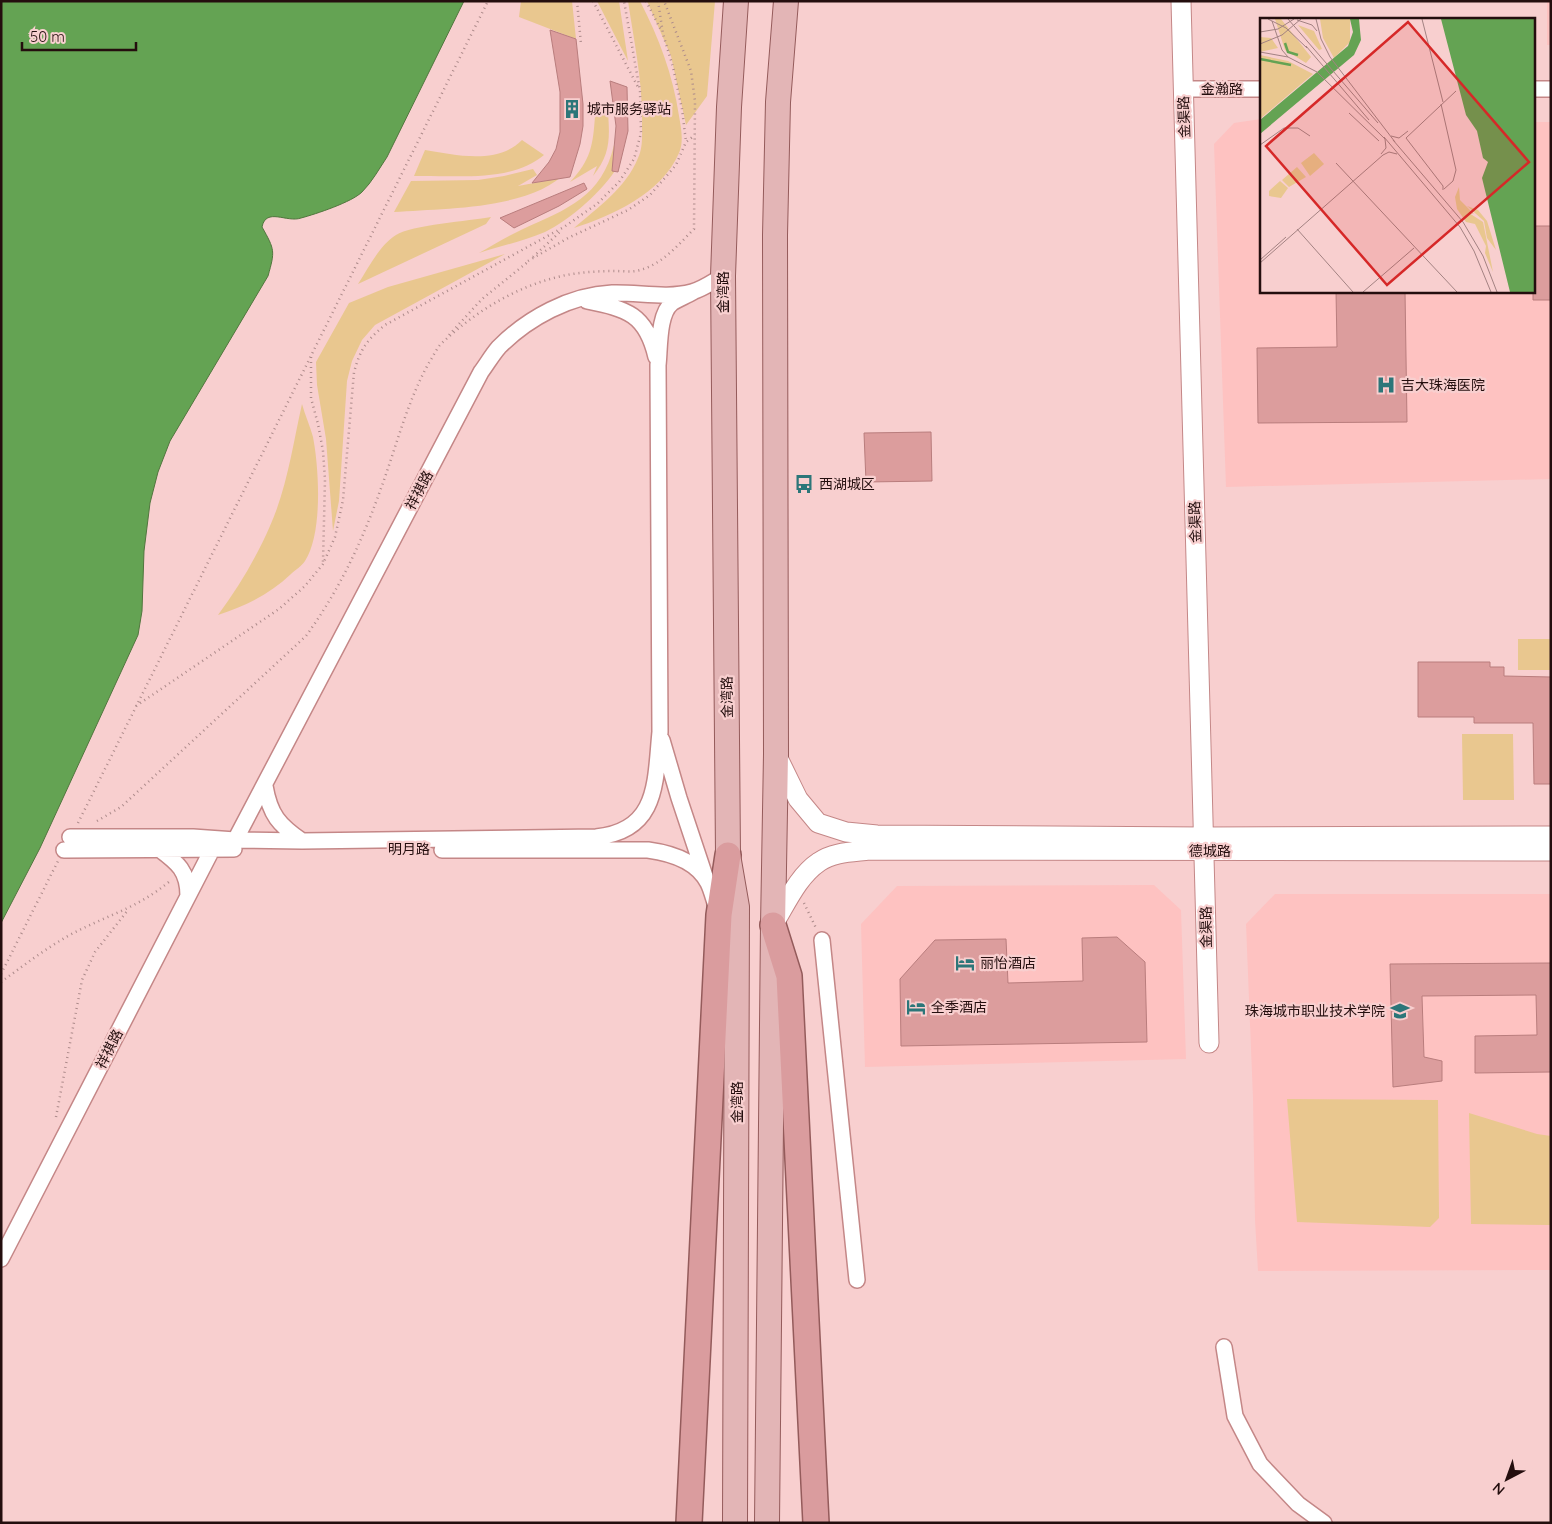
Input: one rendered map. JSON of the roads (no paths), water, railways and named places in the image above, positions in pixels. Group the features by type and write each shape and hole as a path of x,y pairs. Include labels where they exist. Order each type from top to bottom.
{"highway":[{"path":"689,1523 719,916 728,855"},
{"path":"773,925 789,976 816,1523"}],"main road":[{"name":"金湾路","path":"735,1523 737,1393 737,907 728,855 723,276 729,107 736,1"},
{"path":"767,1523 776,754 775,235 778,102 786,1"}],"street":[{"name":"金渠路","path":"1181,1 1209,1043"},
{"name":"金瀚路","path":"1183,89 1260,89"},
{"path":"1534,89 1551,90"},
{"name":"祥祺路","path":"233,845 481,372 498,349 513,334 533,320 580,299 610,293 665,295 693,292 723,276"},
{"path":"693,292 672,303 662,318 658,365 660,732 678,798 708,882"},
{"path":"580,299 618,307 634,315 646,328 654,344 658,365"},
{"name":"明月路","path":"233,845 302,841 596,838 612,836 625,831 639,819 650,803 655,786 660,732"},
{"path":"776,754 798,799 818,823 873,843"},
{"path":"265,786 274,816 285,829 302,841"},
{"name":"德城路","path":"1205,844 1551,836"},
{"name":"明月路","path":"215,844 193,837 67,843 159,849 215,844 648,850 664,852 679,857 694,866 708,882 719,916"},
{"path":"773,925 796,887 820,861 873,843"},
{"name":"德城路","path":"873,843 1205,844 1551,852"},
{"name":"祥祺路","path":"1,1259 215,844"},
{"path":"159,849 182,870 188,882 188,896"},
{"path":"822,940 858,1280"},
{"path":"1224,1347 1236,1416 1260,1464 1298,1504 1324,1523"}],"place":[{"name":"城市服务驿站","path":"572,109"},
{"name":"吉大珠海医院","path":"1386,385"},
{"name":"西湖城区","path":"804,484"},
{"name":"丽怡酒店","path":"965,963"},
{"name":"全季酒店","path":"916,1007"},
{"name":"珠海城市职业技术学院","path":"1400,1011"}]}
